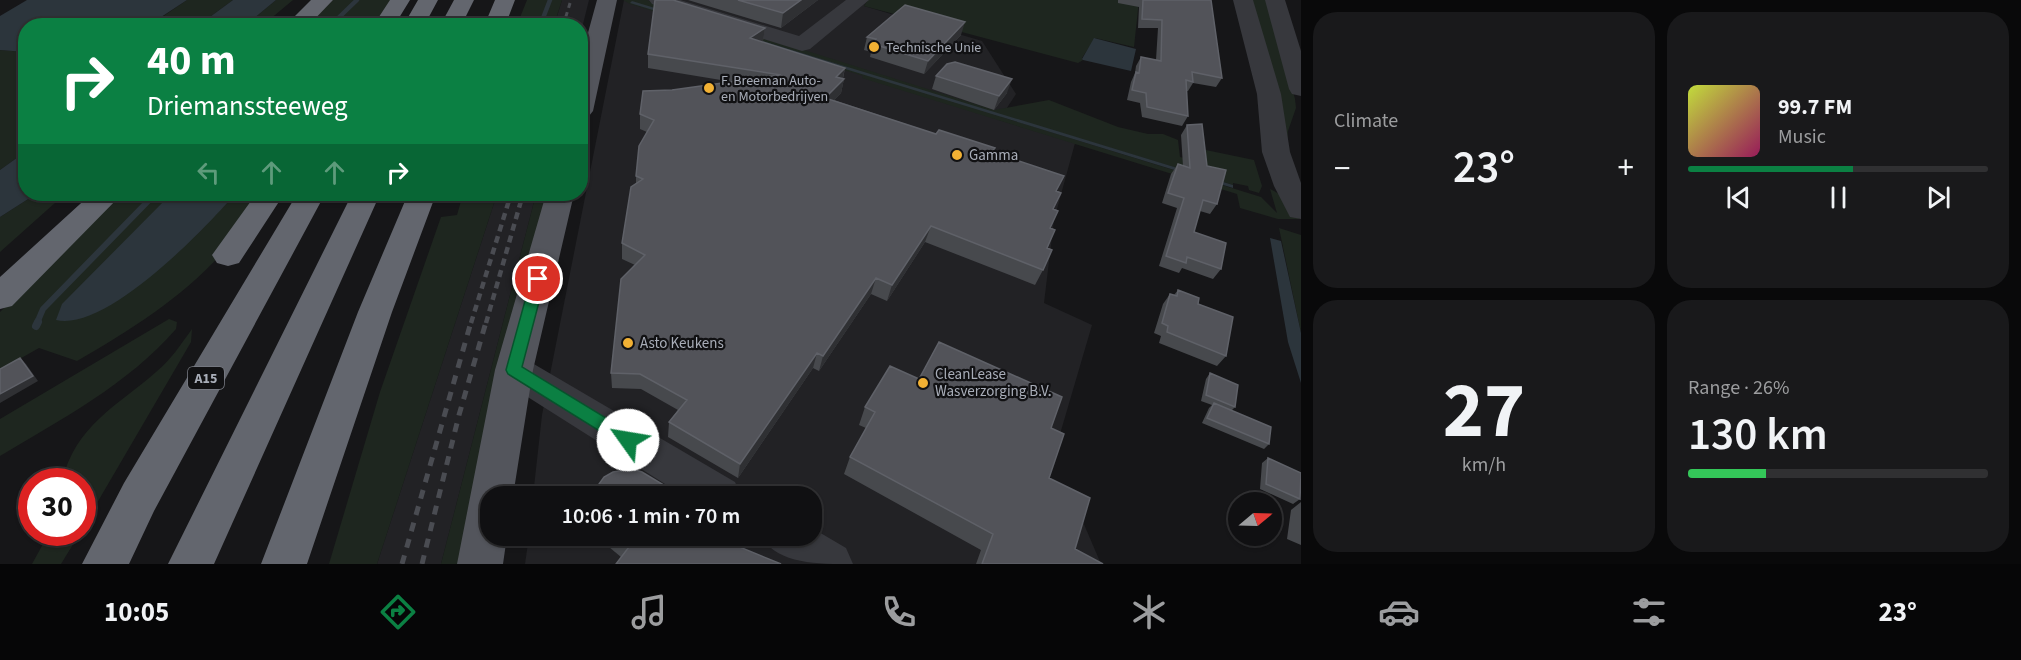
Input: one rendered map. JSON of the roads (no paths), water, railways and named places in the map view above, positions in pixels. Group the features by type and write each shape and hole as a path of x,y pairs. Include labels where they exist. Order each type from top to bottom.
{"highway":[{"path":"304,18 323,0"},
{"path":"388,18 400,0"},
{"path":"417,18 428,0"},
{"path":"455,18 465,0"},
{"path":"497,18 505,0"},
{"path":"0,297 101,201"},
{"path":"228,255 265,201"},
{"name":"A15","path":"105,564 139,497 307,201"},
{"path":"191,564 363,201"},
{"path":"285,564 375,312 419,201"}],"main road":[{"path":"588,78 607,0"},
{"path":"494,486 514,370 558,201"},
{"path":"480,564 483,546"}],"street":[{"path":"659,0 802,44 859,0"},
{"path":"707,15 730,0"},
{"path":"1243,0 1269,94 1276,152 1288,186 1301,210"},
{"path":"1275,0 1301,89"},
{"path":"514,370 704,486"},
{"path":"800,546 830,564"}],"waterway":[{"path":"338,18 357,0"},
{"path":"543,18 550,0"},
{"path":"37,323 43,309 148,201"},
{"path":"36,326 38,322"}],"railway":[{"path":"565,18 571,0"},
{"path":"471,323 509,201"},
{"path":"486,323 521,201"},
{"path":"402,564 471,322"},
{"path":"422,564 459,415 486,322"}],"place":[{"name":"Technische Unie","path":"874,47"},
{"name":"F. Breeman Auto- en Motorbedrijven","path":"709,88"},
{"name":"Gamma","path":"957,155"},
{"name":"Asto Keukens","path":"628,343"},
{"name":"CleanLease Wasverzorging B.V.","path":"923,383"}]}
